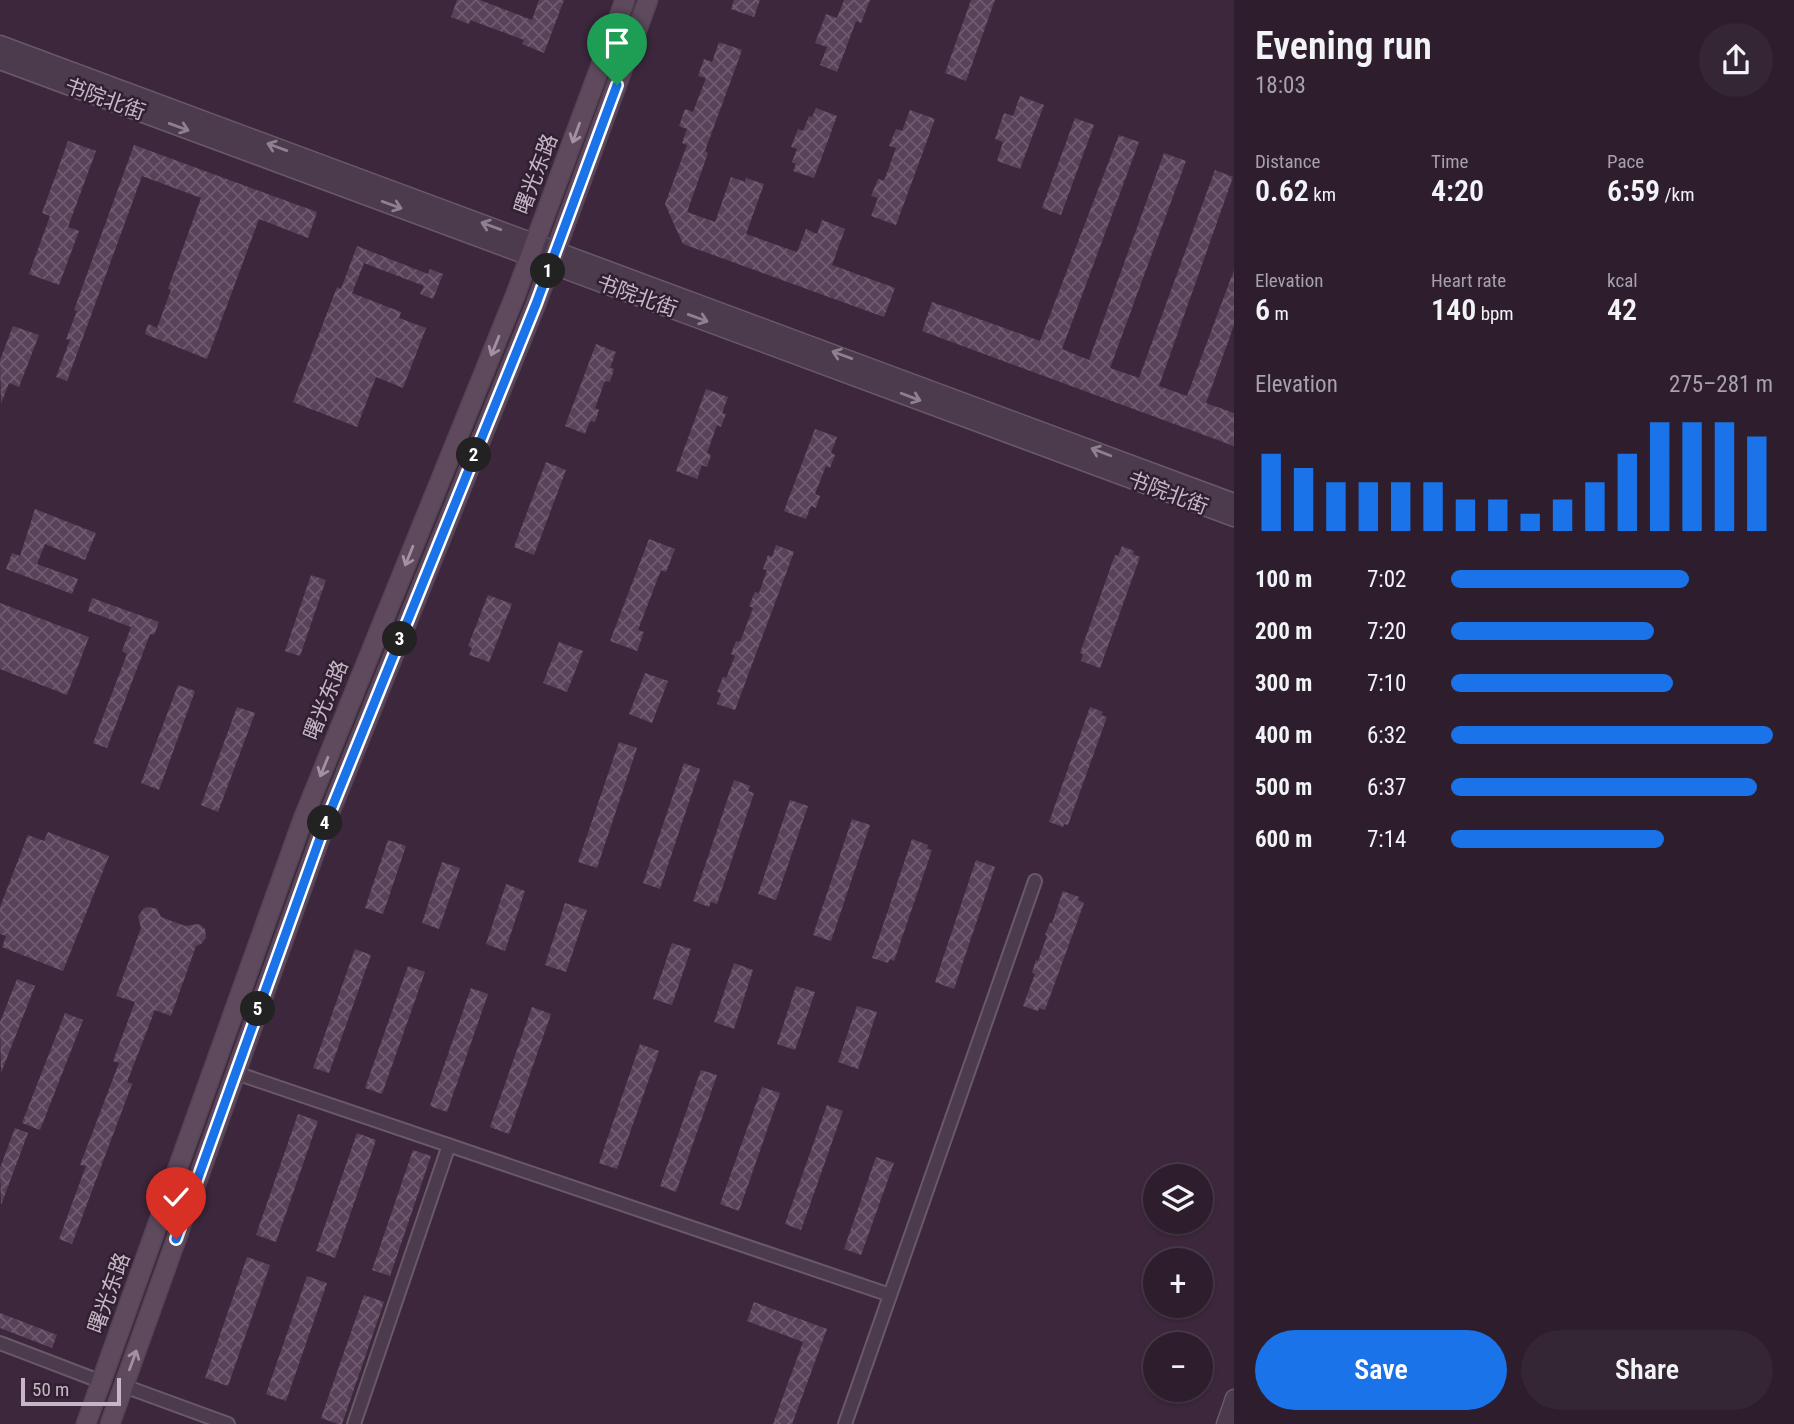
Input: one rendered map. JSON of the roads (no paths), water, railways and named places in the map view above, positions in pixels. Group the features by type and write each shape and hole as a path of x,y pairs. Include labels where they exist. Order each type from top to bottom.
{"main road":[{"name":"曙光东路","path":"86,1424 303,819 533,249 625,0"},
{"path":"110,1424 324,827 553,257 648,0"}],"street":[{"name":"书院北街","path":"0,44 1234,518"},
{"name":"书院北街","path":"0,61 533,249"},
{"name":"书院北街","path":"553,257 1234,502"},
{"path":"845,1424 1035,881"},
{"path":"236,1073 890,1295"},
{"path":"354,1424 449,1145"},
{"path":"0,1343 102,1381"},
{"path":"124,1385 228,1424"},
{"path":"1225,1424 1234,1398"}]}
